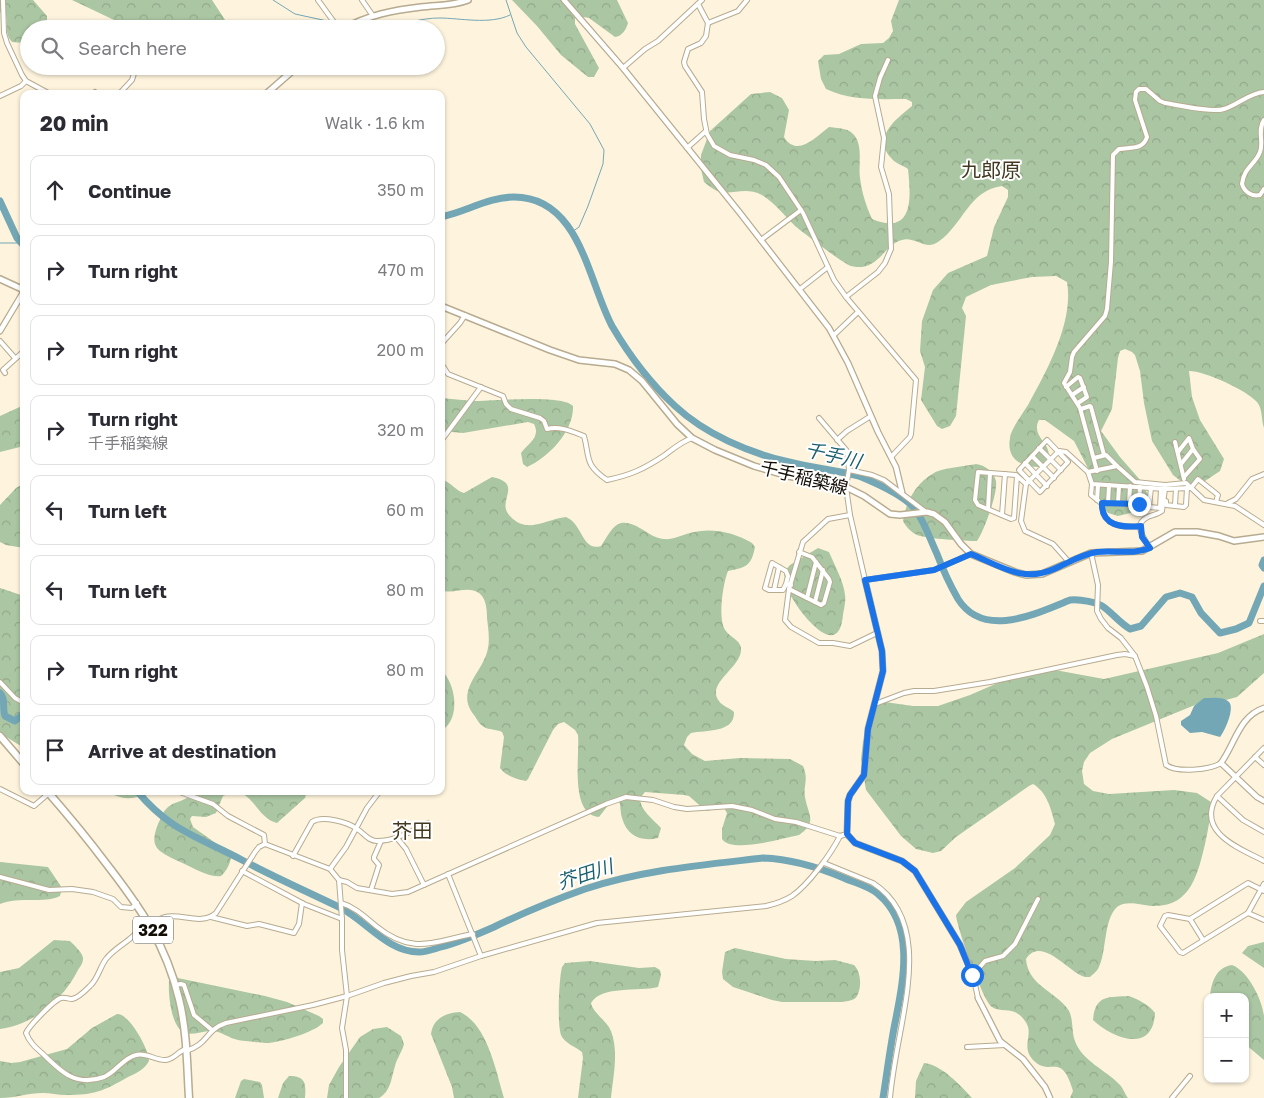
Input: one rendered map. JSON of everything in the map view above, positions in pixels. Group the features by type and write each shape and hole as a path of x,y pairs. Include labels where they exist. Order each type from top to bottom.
{"highway":[{"path":"0,736 20,759"},
{"name":"322","path":"50,795 137,903 161,946 175,985 184,1022 189,1098"}],"main road":[{"path":"363,20 396,10 468,0"},
{"path":"271,90 288,75"},
{"path":"0,279 20,291"},
{"name":"千手稲築線","path":"445,308 578,360 615,364 629,370 642,381 677,424 692,438 715,450 754,466 788,476 847,486 890,514 905,515 924,512"},
{"path":"924,512 934,514 945,522 971,554 1026,575 1042,574 1091,553 1142,551 1175,532 1198,532 1234,541 1264,537"}],"street":[{"path":"318,0 334,20"},
{"path":"362,0 373,16"},
{"path":"564,0 624,68 800,288 834,336 896,466 902,492"},
{"path":"624,68 658,41 702,0"},
{"path":"708,23 738,11 747,0"},
{"path":"2,3 4,34 20,69"},
{"path":"698,4 708,23 704,40 688,49 684,62 702,92 702,108 706,131 714,146 718,150 730,155 754,160 774,170 801,210 834,280 858,312 916,380 910,437 892,457"},
{"path":"846,297 878,272 885,263 891,249 888,194 881,167 884,138 875,96 888,60"},
{"path":"23,75 26,81 43,90"},
{"path":"123,90 132,80 134,75"},
{"path":"0,96 21,86 26,81"},
{"path":"1097,471 1081,410 1066,387 1065,380 1070,372 1074,352 1105,316 1107,309 1111,262 1114,156 1119,149 1144,144 1147,137 1135,100 1136,92 1139,89 1146,88 1160,101 1165,103 1217,110 1228,108 1255,93 1264,92"},
{"path":"1264,120 1261,128 1260,152 1246,170 1242,184 1246,191 1253,195 1260,195 1264,189"},
{"path":"687,148 706,131"},
{"path":"761,240 801,210"},
{"path":"800,288 828,267"},
{"path":"0,331 20,298"},
{"path":"834,336 858,312"},
{"path":"445,340 465,315"},
{"path":"0,341 15,358"},
{"path":"5,373 3,370 20,354"},
{"path":"445,369 448,374 503,396 506,404 511,409 544,420 547,429 555,427 584,436 586,454 593,469 607,480 627,476 644,468 682,441 692,438"},
{"path":"1066,387 1078,377 1080,378 1087,397 1078,403"},
{"path":"1072,395 1084,386"},
{"path":"445,436 481,387"},
{"path":"1081,410 1091,407 1104,455 1135,482 1164,488 1188,486"},
{"path":"837,440 847,431 871,416"},
{"path":"819,418 847,451 849,471 847,486 850,515 883,661 881,684 866,743 864,775 848,801 847,834 855,843 902,861 915,871 960,945 972,975 978,998 996,1035 1000,1041 1023,1059 1045,1087 1050,1098"},
{"path":"1086,429 1097,426"},
{"path":"1178,452 1189,438 1200,458 1184,477"},
{"path":"1017,476 1014,518 1011,519 978,505 975,500 978,472 1017,476 1027,483 1040,492 1068,462 1047,440 1019,470 1027,483"},
{"path":"1175,442 1188,486 1204,500 1228,503 1243,510 1264,525"},
{"path":"1091,448 1102,445"},
{"path":"1039,448 1061,470"},
{"path":"1181,464 1194,450"},
{"path":"1069,562 1053,544 1022,527 1021,514 1027,483 1059,451 1066,452 1088,472 1092,484 1091,493 1100,502 1139,504 1139,506 1160,508 1164,488"},
{"path":"1094,458 1104,455"},
{"path":"1032,456 1054,478"},
{"path":"1025,463 1046,486"},
{"path":"1088,472 1116,466"},
{"path":"849,471 878,476 902,492 924,512"},
{"path":"988,509 990,473"},
{"path":"1002,515 1005,474"},
{"path":"1228,503 1236,499 1252,479 1264,474"},
{"path":"1092,484 1176,488 1188,486 1198,479 1218,494 1216,502"},
{"path":"1098,485 1102,513 1109,522 1128,527 1141,526"},
{"path":"1108,503 1109,485"},
{"path":"1118,504 1119,486"},
{"path":"1129,504 1130,486"},
{"path":"1164,488 1166,505 1184,507 1186,505 1188,486"},
{"path":"1139,504 1140,487"},
{"path":"1149,507 1150,488"},
{"path":"1150,548 1142,537 1141,526 1144,519 1162,511 1164,488"},
{"path":"1175,505 1176,488"},
{"path":"850,515 824,521 814,533 805,538 789,586 785,620 791,628 819,644 832,643 850,646 877,633"},
{"path":"789,586 783,590 766,589 764,585 770,564 772,563 787,572 789,586 806,598 823,605 830,582 828,576 812,558 799,552"},
{"path":"1091,553 1098,585 1097,608 1101,619 1108,628 1122,638 1135,656 1156,716 1166,765 1173,769 1207,769 1215,767 1221,763 1243,724 1253,713 1264,708"},
{"path":"865,580 937,569 971,554"},
{"path":"806,598 816,562"},
{"path":"774,590 779,567"},
{"path":"815,602 823,570"},
{"path":"875,704 914,691 934,691 990,682 1117,655 1135,656"},
{"path":"0,682 20,701"},
{"path":"1264,748 1217,796 1210,812 1213,828 1228,842 1264,861"},
{"path":"1256,757 1264,765"},
{"path":"1221,763 1264,801"},
{"path":"0,789 34,806 45,795"},
{"path":"188,795 213,804 228,816 264,835 265,844"},
{"path":"330,869 346,847 367,808 377,795"},
{"path":"1217,796 1243,820 1264,832"},
{"path":"339,880 357,888 401,894 626,797 653,800 674,808 732,806 752,810 774,819 796,822 840,836 847,834"},
{"path":"294,856 312,822 316,819 323,819 356,828 370,840 381,841 397,838 428,823"},
{"path":"302,903 299,924 294,933 259,924 247,926 212,917 202,919 167,917 149,923 142,923 133,936 116,948 105,960 91,985 76,998 56,1000 32,1024 26,1033 33,1044 66,1075 74,1078 93,1079 102,1077 110,1074 132,1056 138,1054 166,1060 182,1050 200,1046 216,1026 347,996 384,983 450,968 480,956 597,923 766,906 777,903 799,891 824,863 840,836"},
{"path":"397,838 406,849 424,885"},
{"path":"371,890 379,865 374,860 374,857 381,841"},
{"path":"212,917 259,846 265,844 330,869 339,880 342,950 347,996 342,1028 346,1050 346,1098"},
{"path":"824,863 873,883 880,888 896,905 904,923 909,956 908,989 890,1098"},
{"path":"242,871 302,903 342,919"},
{"path":"448,874 480,956"},
{"path":"0,877 49,890 72,889 93,892 113,899 121,907 132,908 137,903"},
{"path":"1262,890 1248,883 1190,919 1168,914 1160,926 1180,952 1183,952 1248,912 1262,890 1264,884"},
{"path":"972,975 985,961 1002,956 1015,944 1038,899"},
{"path":"341,903 353,907 393,937 409,944 426,944 473,934"},
{"path":"1248,912 1264,920"},
{"path":"1190,919 1203,940"},
{"path":"175,985 184,985 194,1016 212,1030"},
{"path":"967,1047 1005,1044"},
{"path":"1172,1098 1190,1076"}],"green space":[{"path":"0,0 33,0 47,16 47,20 20,20 20,43 12,42 7,32 6,15 0,12"},
{"path":"72,0 212,0 225,20 114,20"},
{"path":"512,0 617,0 628,23 623,32 615,37 589,18 578,16 575,18 575,24 599,68 594,77 588,77 561,55"},
{"path":"899,0 1264,0 1264,428 1260,408 1252,397 1215,378 1189,371 1192,397 1200,420 1224,459 1220,471 1205,481 1186,485 1173,475 1152,441 1140,371 1135,355 1125,349 1120,351 1118,358 1112,409 1101,431 1141,481 1151,501 1147,509 1118,516 1108,513 1098,503 1091,474 1074,441 1045,420 1039,420 1037,431 1049,453 1040,467 1027,466 1013,457 1009,445 1011,434 1051,361 1067,313 1067,282 1056,276 1032,277 991,285 966,297 962,308 966,316 956,416 950,426 942,429 937,426 921,400 925,367 920,351 922,321 933,290 948,273 987,256 994,227 1008,197 1008,190 1002,186 981,194 947,235 938,242 929,245 907,239 902,240 892,245 874,262 859,267 846,264 823,248 795,226 775,205 762,195 749,191 723,192 715,190 704,182 701,169 701,155 710,131 751,94 770,92 782,98 789,110 784,137 795,146 806,144 829,127 850,131 858,142 861,184 864,199 872,219 886,223 896,222 903,218 909,202 908,169 892,159 886,151 884,144 888,130 912,106 912,102 906,99 875,99 846,96 826,89 821,79 818,61 824,55 839,54 861,44 883,43 893,31 891,21"},
{"path":"445,398 473,401 541,399 566,402 573,406 569,425 559,442 544,457 527,467 523,464 521,453 535,437 536,429 534,424 528,422 463,433 445,431"},
{"path":"20,407 20,447 0,452 0,416"},
{"path":"976,464 989,470 996,481 990,512 977,541 947,540 922,536 909,529 903,521 904,514 909,500 922,482 938,471"},
{"path":"492,477 502,480 507,484 508,488 506,510 516,522 530,525 566,517 576,525 586,541 595,547 601,546 615,526 621,523 632,524 653,536 664,539 706,530 730,533 752,543 755,547 752,559 747,565 728,571 724,584 721,611 723,626 739,643 741,648 736,662 720,681 716,694 720,703 734,712 733,719 725,727 691,733 684,745 692,754 705,761 740,758 790,759 803,766 806,775 805,797 810,818 810,822 805,830 799,835 758,844 736,845 722,839 722,829 727,813 724,808 706,811 689,796 645,792 640,798 642,806 661,828 658,838 640,838 631,833 624,824 618,798 613,799 599,817 590,814 583,806 578,783 578,735 575,730 564,722 558,724 553,730 526,781 512,777 502,771 500,768 504,737 502,732 486,728 481,724 469,706 467,697 472,681 488,648 489,633 485,601 479,593 474,591 445,591 445,481 464,493"},
{"path":"20,486 20,547 0,542 0,505"},
{"path":"818,548 829,552 844,590 843,615 840,628 835,634 828,635 805,617 790,594 785,580 784,572 790,565"},
{"path":"0,588 20,595 20,746 0,733"},
{"path":"1264,634 1264,673 1237,697 1226,700 1212,698 1112,739 1090,753 1084,762 1082,771 1084,784 1093,791 1109,794 1174,790 1197,793 1211,802 1211,807 1202,855 1191,886 1185,894 1167,905 1155,906 1126,903 1117,907 1109,920 1101,962 1098,969 1090,977 1076,973 1054,957 1039,951 1032,953 1026,959 1031,975 1069,1011 1078,1048 1089,1060 1120,1085 1128,1098 1070,1098 1073,1091 1064,1071 1060,1068 1039,1065 1029,1055 1027,1045 1028,1026 1021,1016 1013,1011 996,1009 988,1002 971,964 956,915 966,902 1015,868 1050,835 1055,824 1048,801 1038,787 1033,784 956,837 941,851 933,853 916,849 901,836 866,790 861,759 863,741 876,706 885,702 913,706 938,706 970,695 1016,675 1055,670 1104,679 1218,653"},
{"path":"445,675 450,683 454,701 452,718 445,728"},
{"path":"114,795 141,795 132,798"},
{"path":"191,795 225,795 223,796 216,813 206,817 192,816 190,819 193,827 231,854 231,860 221,876 205,873 171,857 160,851 155,843 155,832 165,810"},
{"path":"244,795 306,795 305,798 277,823 266,817"},
{"path":"0,862 48,867 62,888 60,896 47,899 15,900 0,904"},
{"path":"54,940 70,941 82,955 82,963 72,981 65,991 46,1009 24,1022 0,1029 0,972 19,968"},
{"path":"1264,942 1264,968 1242,953 1248,946"},
{"path":"735,948 786,959 835,960 854,965 859,976 859,992 854,999 842,1002 782,1002 733,987 723,979 722,972 725,952"},
{"path":"590,961 639,968 655,967 660,970 661,975 658,987 612,991 596,997 591,1003 594,1010 609,1027 615,1047 611,1098 578,1098 583,1058 582,1052 565,1040 561,1035 560,1029 559,1001 562,967 565,963"},
{"path":"1232,965 1238,968 1249,979 1263,1009 1264,1060 1249,1047 1249,993 1211,993 1215,976 1227,966"},
{"path":"173,977 287,1002 319,1016 323,1019 323,1023 297,1036 269,1043 238,1040 213,1031 194,1034 186,1033 179,1028 171,1009 169,981"},
{"path":"1129,996 1140,1001 1155,1013 1153,1026 1147,1034 1140,1038 1121,1037 1101,1027 1093,1020 1097,1006 1104,999"},
{"path":"460,1012 470,1018 484,1038 494,1063 504,1098 454,1098 452,1087 431,1034 437,1020 441,1017"},
{"path":"117,1014 127,1019 138,1033 146,1048 149,1061 140,1070 112,1086 92,1093 66,1095 37,1093 0,1098 0,1061 20,1062 67,1049 92,1028"},
{"path":"387,1027 401,1036 404,1044 386,1092 379,1098 327,1098 329,1085 360,1037 373,1029"},
{"path":"924,1063 937,1067 944,1072 972,1098 915,1098 916,1081"},
{"path":"289,1076 302,1079 305,1085 305,1098 278,1098 283,1083"},
{"path":"244,1079 260,1082 264,1098 235,1098 241,1081"}],"water":[{"path":"1204,698 1224,699 1231,705 1229,720 1220,737 1202,732 1190,733 1181,725 1181,721 1190,715 1194,706"}],"waterway":[{"path":"273,0 295,14 323,20"},
{"path":"506,0 517,33 526,47 590,124 604,150 603,164 588,206 579,227 572,232"},
{"path":"421,20 439,18 493,20 510,15"},
{"name":"千手川","path":"445,216 495,199 514,197 536,201 554,211 568,226 579,245 612,326 633,358 675,406 714,434 743,448 789,462 859,476 904,499 915,509 922,520 958,599 969,611 982,618 996,621 1011,620 1070,600 1078,600 1102,606 1130,629 1141,626 1166,597 1180,593 1192,597 1201,613 1220,633 1249,623 1264,586"},
{"name":"千手川","path":"0,201 20,241"},
{"path":"0,243 20,243"},
{"name":"千手川","path":"1264,560 1262,565 1264,568"},
{"name":"芥田川","path":"0,693 3,698 5,716 15,721 20,717"},
{"name":"芥田川","path":"140,795 161,815 186,832 341,908 388,942 408,951 425,952 455,943 539,907 607,882 673,869 763,858 814,867 862,885 878,894 890,907 898,921 904,955 901,990 883,1098"}],"district":[{"name":"九郎原","path":"991,170"},
{"name":"芥田","path":"412,831"}],"route":[{"path":"972,975 960,945 915,871 902,861 855,843 847,834 848,801 864,775 868,729 883,671 882,651 865,580 934,570 971,554 1015,572 1033,575 1042,574 1091,553 1142,551 1150,548 1142,537 1141,526 1128,527 1109,522 1102,513 1102,503 1139,504"}]}
